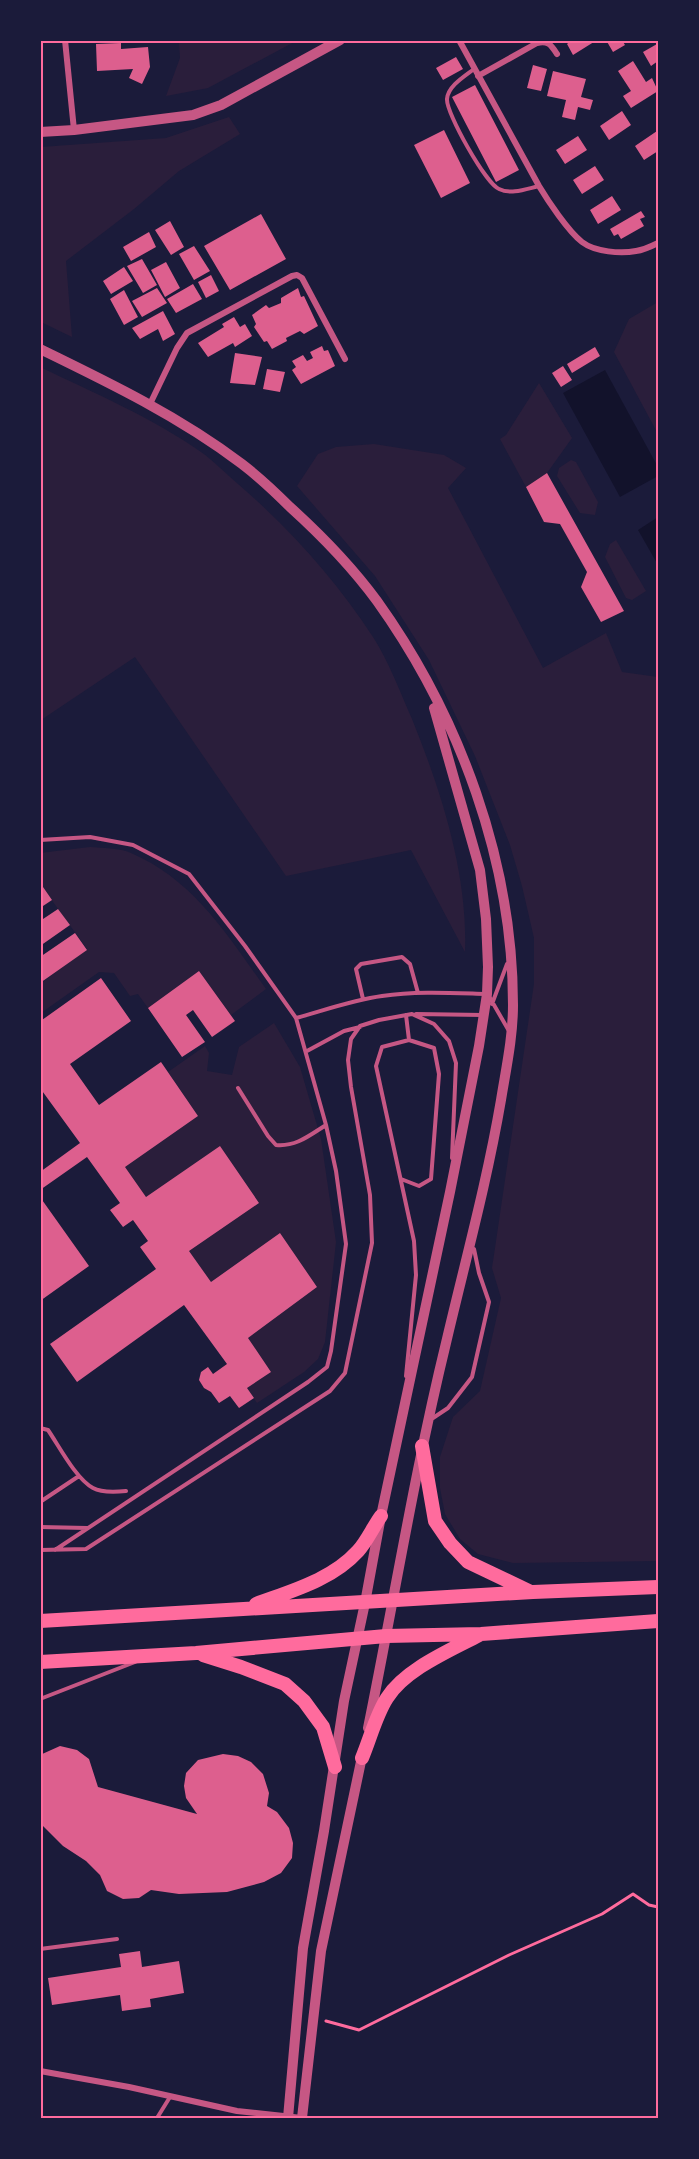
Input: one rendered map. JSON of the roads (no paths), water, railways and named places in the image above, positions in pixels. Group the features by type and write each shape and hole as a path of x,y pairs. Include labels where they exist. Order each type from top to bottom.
{"main road":[{"path":"422,1446 435,1521 450,1543 468,1562 533,1592"},
{"path":"243,1609 303,1587 335,1571 358,1551 381,1516"},
{"path":"623,1589 658,1579"},
{"path":"40,1621 533,1592 658,1587"},
{"path":"40,1662 196,1653 386,1636 481,1634 658,1621"},
{"path":"362,1758 387,1697 403,1680 424,1665 481,1634"},
{"path":"196,1653 242,1667 285,1684 304,1701 323,1727 334,1767"}],"street":[{"path":"65,40 74,130"},
{"path":"40,132 177,118 205,111 221,105 340,40"},
{"path":"459,40 551,206 582,242 614,252 637,251 658,243"},
{"path":"478,76 544,41 550,44 557,54"},
{"path":"150,404 177,348 188,333 292,276 297,275 302,278 345,359"},
{"path":"40,349 150,404 215,444 247,467 303,518 361,581 376,601 428,685 459,748 491,843 504,895 511,955 512,1036 495,1137 427,1422 362,1758 321,1951 302,2118 237,2111 40,2071"},
{"path":"288,2117 303,1948 344,1701 450,1192 483,1015 490,999 486,920 480,870 428,685"}],"lane":[{"path":"474,69 450,90 447,98 448,109 472,154 488,182 495,188 505,192 515,192 539,186"},
{"path":"40,840 90,837 133,845 189,874 245,946 296,1018 326,1125 336,1171 346,1244 327,1367 55,1550"},
{"path":"490,999 511,955"},
{"path":"363,999 357,966 402,957 410,964 418,993"},
{"path":"296,1018 384,995 418,993 490,999"},
{"path":"490,999 512,1036"},
{"path":"306,1051 344,1031 379,1020 411,1014 483,1015"},
{"path":"411,1014 434,1024 449,1041 456,1063 450,1192"},
{"path":"406,1016 409,1040"},
{"path":"40,1550 86,1549 330,1391 345,1373 372,1243 370,1195 348,1060 351,1040 360,1026"},
{"path":"400,1179 419,1186 431,1179 439,1074 434,1048 409,1040 382,1047 376,1066 400,1179 414,1241 416,1275 402,1421"},
{"path":"238,1088 276,1145 296,1144 326,1125"},
{"path":"427,1422 448,1408 472,1377 489,1302 474,1253 472,1230"},
{"path":"40,1428 48,1430 90,1487 115,1492 126,1491"},
{"path":"40,1502 80,1475"},
{"path":"40,1527 88,1528"},
{"path":"40,1699 150,1656"},
{"path":"40,1949 117,1939"},
{"path":"158,2118 170,2097"}]}
